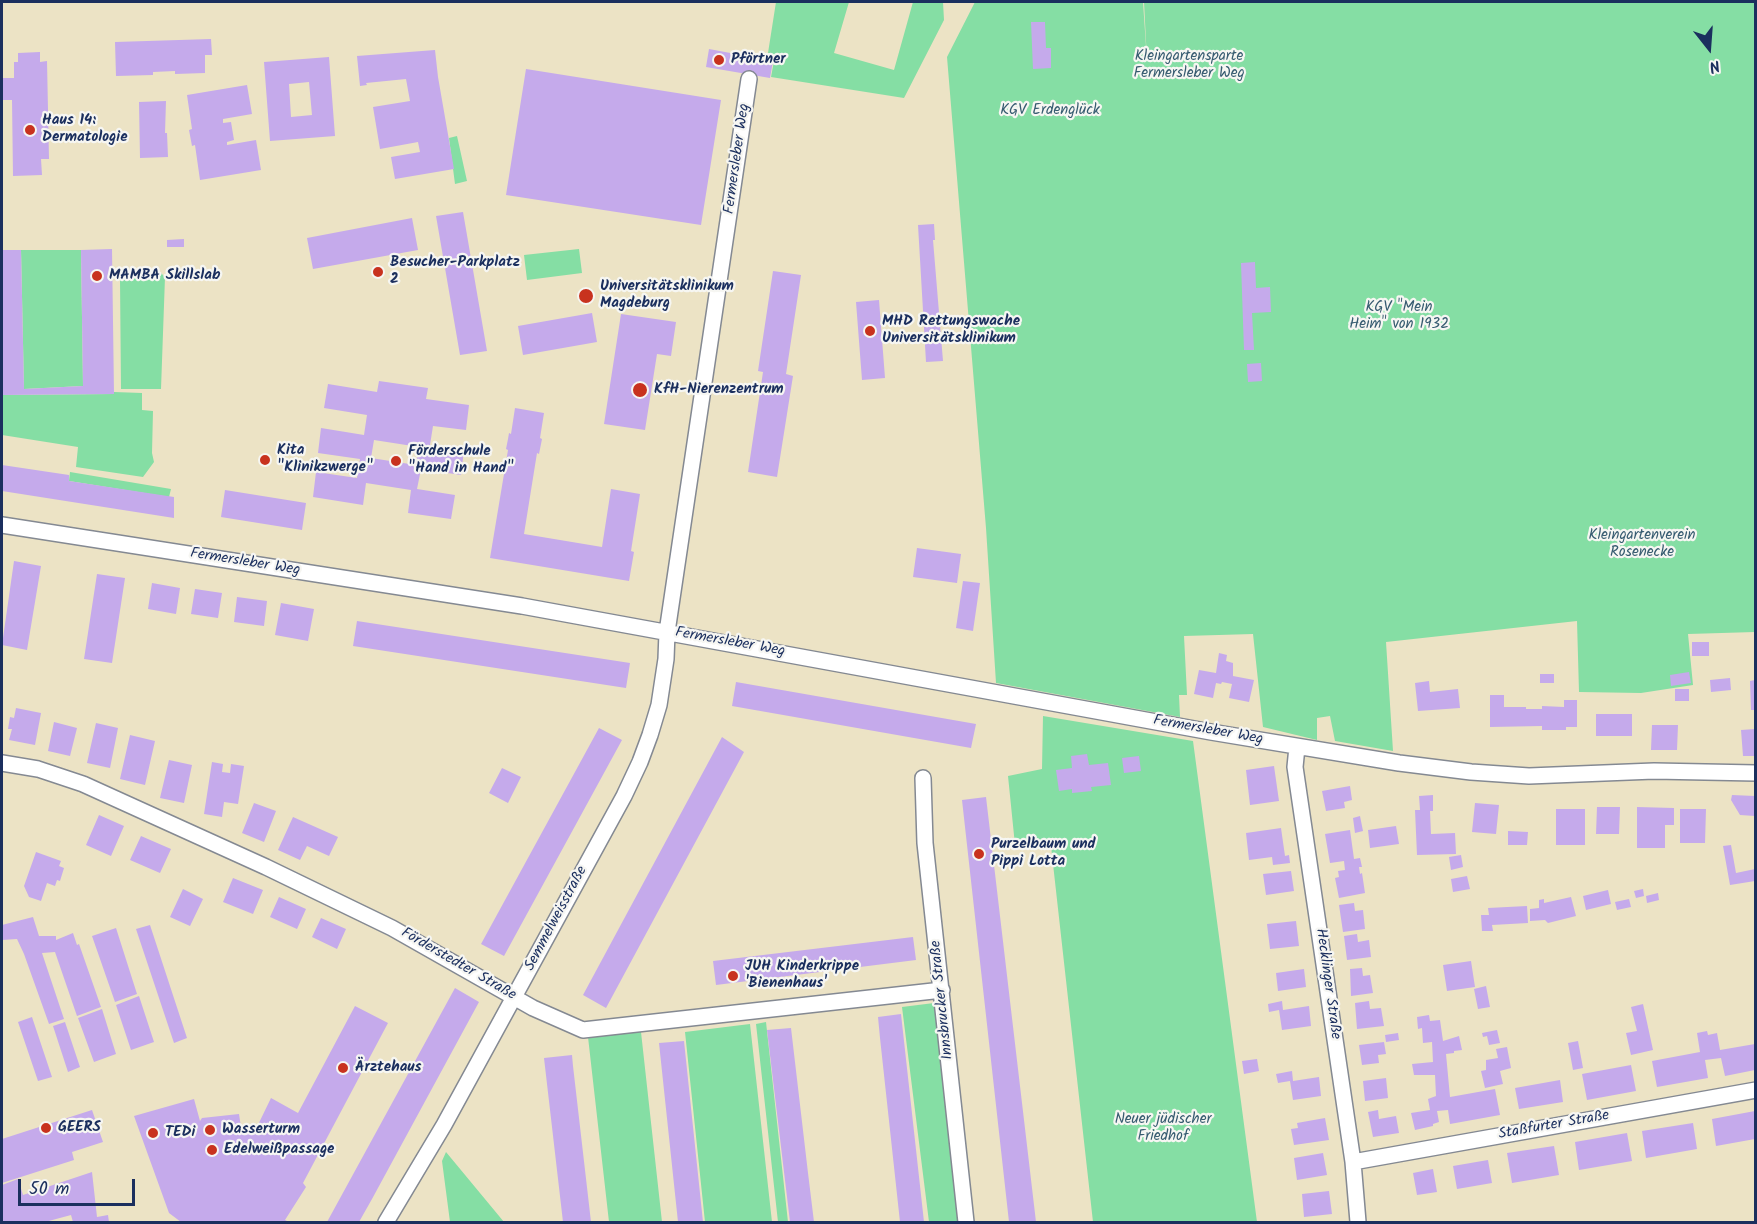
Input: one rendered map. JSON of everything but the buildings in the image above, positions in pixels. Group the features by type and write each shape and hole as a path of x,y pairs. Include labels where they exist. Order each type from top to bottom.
{"street":[{"name":"Fermersleber Weg","path":"667,632 749,79"},
{"name":"Fermersleber Weg","path":"2,525 461,596 1297,747 1414,765 1492,774 1553,776 1654,771 1755,773"},
{"name":"Semmelweisstraße","path":"386,1222 444,1125 624,796 644,753 658,705 666,659 667,632"},
{"name":"Hecklinger Straße","path":"1297,747 1295,767 1353,1162 1358,1222"},
{"name":"Förderstedter Straße","path":"2,763 61,776 104,792 382,923 514,997 583,1030 942,990"},
{"name":"Innsbrucker Straße","path":"923,778 925,843 966,1222"},
{"name":"Staßfurter Straße","path":"1353,1162 1755,1090"}],"green space":[{"path":"776,2 849,2 834,53 894,70 913,2 943,2 944,20 904,98 771,77 774,61 771,60 772,53 768,53"},
{"path":"975,2 1143,2 1147,61 1144,2 1755,2 1755,632 1688,634 1693,685 1641,693 1579,692 1577,621 1386,642 1393,751 1335,741 1330,716 1317,718 1317,740 1263,727 1253,634 1184,636 1187,695 1179,695 1180,717 996,683 986,528 947,57"},
{"path":"457,136 467,181 455,184 449,138"},
{"path":"579,249 582,273 527,280 524,255"},
{"path":"21,250 81,250 83,386 24,389"},
{"path":"131,270 159,271 165,277 161,389 121,389 120,279"},
{"path":"114,392 142,393 142,410 153,411 152,453 154,462 143,477 76,467 78,447 2,435 2,395 114,394"},
{"path":"70,472 171,489 169,497 69,481"},
{"name":"Neuer jüdischer Friedhof","path":"1043,716 1193,741 1257,1222 1093,1222 1051,846 1015,845 1008,776 1042,769"},
{"path":"934,1003 961,1222 929,1222 902,1007"},
{"path":"766,1022 788,1222 778,1222 756,1024"},
{"path":"750,1024 772,1222 705,1222 685,1032"},
{"path":"641,1032 662,1222 609,1222 588,1037"},
{"path":"446,1152 504,1222 450,1222 442,1161"}],"place":[{"name":"Pförtner","path":"719,60"},
{"name":"Haus 14: Dermatologie","path":"30,130"},
{"name":"Besucher-Parkplatz 2","path":"378,272"},
{"name":"MAMBA Skillslab","path":"97,276"},
{"name":"Universitätsklinikum Magdeburg","path":"586,296"},
{"name":"MHD Rettungswache Universitätsklinikum","path":"870,331"},
{"name":"KfH-Nierenzentrum","path":"640,390"},
{"name":"Kita \"Klinikzwerge\"","path":"265,460"},
{"name":"Förderschule \"Hand in Hand\"","path":"396,461"},
{"name":"Purzelbaum und Pippi Lotta","path":"979,854"},
{"name":"JUH Kinderkrippe 'Bienenhaus'","path":"733,976"},
{"name":"Ärztehaus","path":"343,1068"},
{"name":"GEERS","path":"46,1128"},
{"name":"Wasserturm","path":"210,1130"},
{"name":"TEDi","path":"153,1133"},
{"name":"Edelweißpassage","path":"212,1150"}],"park label":[{"name":"Kleingartensparte Fermersleber Weg","path":"1189,66"},
{"name":"KGV Erdenglück","path":"1050,111"},
{"name":"KGV \"Mein Heim\" von 1932","path":"1399,316"},
{"name":"Kleingartenverein Rosenecke","path":"1642,544"}]}
